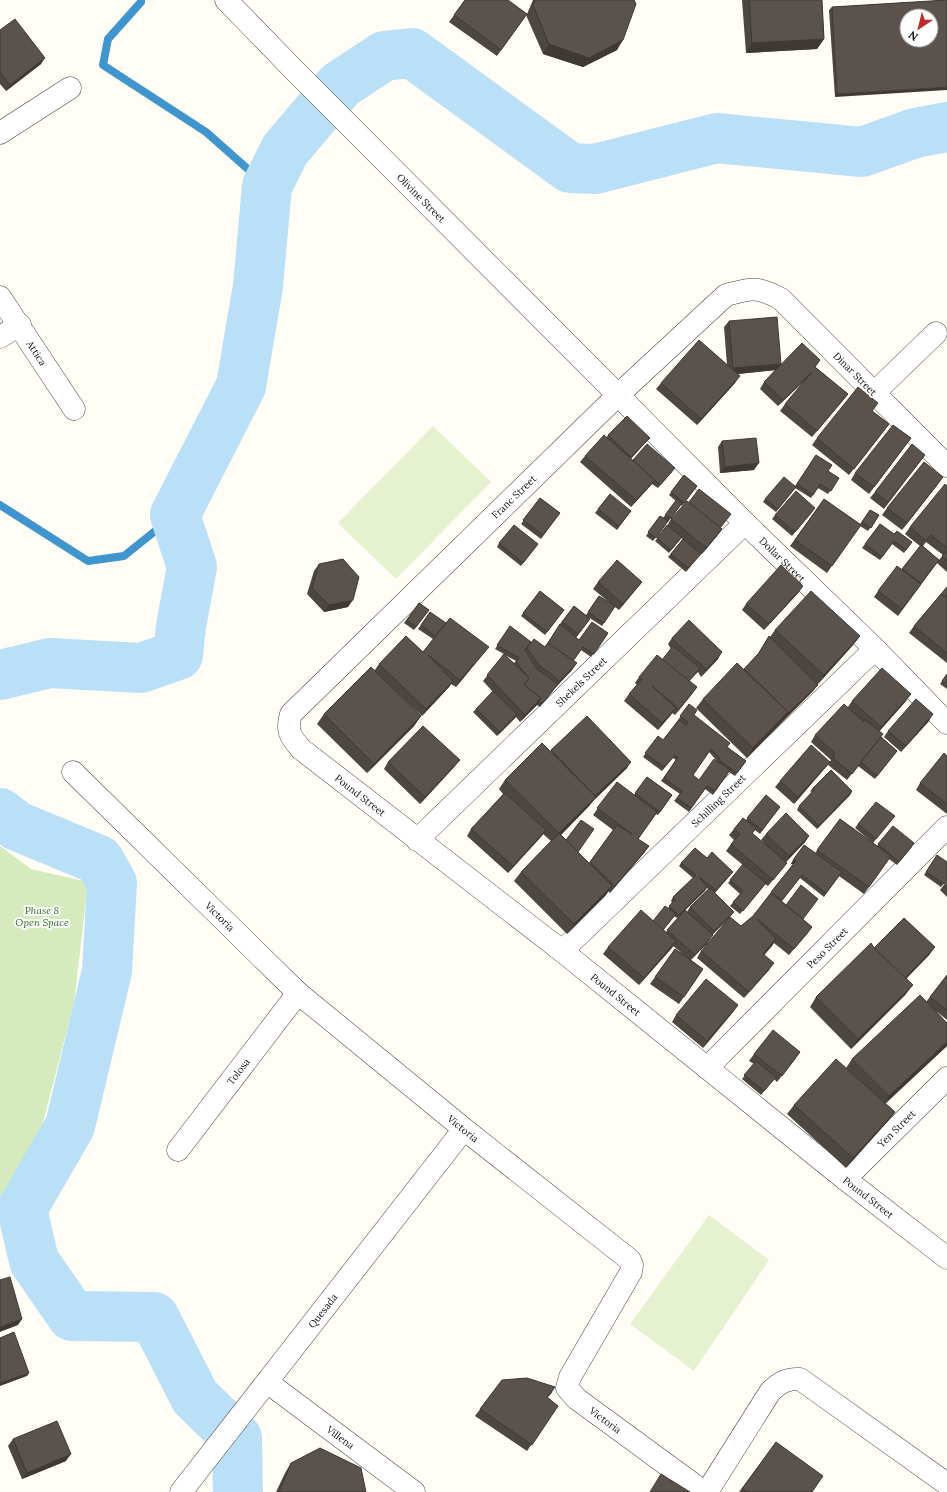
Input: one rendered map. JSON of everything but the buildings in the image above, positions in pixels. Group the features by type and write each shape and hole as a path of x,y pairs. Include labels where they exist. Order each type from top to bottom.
{"street":[{"name":"Olivine Street","path":"226,0 618,395"},
{"path":"0,133 70,88"},
{"name":"Franc Street","path":"288,728 291,714 618,395 726,295 742,290 758,289"},
{"name":"Dinar Street","path":"758,289 781,300 947,466"},
{"name":"Attica","path":"0,297 20,325 74,409"},
{"path":"0,337 20,325"},
{"path":"874,393 936,333"},
{"name":"Dollar Street","path":"618,395 745,523 875,649 947,723"},
{"name":"Shekels Street","path":"417,840 745,523"},
{"name":"Schilling Street","path":"562,951 875,649"},
{"name":"Pound Street","path":"288,728 294,741 301,749 562,951 845,1179 947,1258"},
{"name":"Victoria","path":"73,772 298,993 464,1129 630,1260 632,1265 631,1272 570,1377 567,1388 577,1399 705,1492 770,1392 783,1381 793,1378 800,1379 947,1484"},
{"name":"Peso Street","path":"707,1068 947,827"},
{"name":"Tolosa","path":"178,1150 298,993"},
{"name":"Yen Street","path":"845,1179 947,1078"},
{"name":"Quesada","path":"181,1492 464,1129"},
{"name":"Villena","path":"267,1382 414,1492"}],"green space":[{"path":"433,426 491,482 396,579 338,523"},
{"name":"Phase 8 Open Space","path":"0,846 31,869 88,882 74,1003 40,1134 0,1198"},
{"path":"709,1215 769,1260 694,1371 630,1324"}],"waterway":[{"path":"141,0 141,2 108,39 103,65 206,132 267,186"},
{"path":"0,675 50,663 141,668 178,655 181,626 192,567 175,515 241,386 258,286 267,186 285,150 340,85 384,56 412,53 570,168 595,169 717,138 862,152 915,133 947,127"},
{"path":"0,505 88,561 124,556 175,515"},
{"path":"0,813 17,826 99,860 112,883 107,971 70,1126 22,1209 34,1261 72,1316 154,1317 195,1397 237,1438 238,1492"}]}
